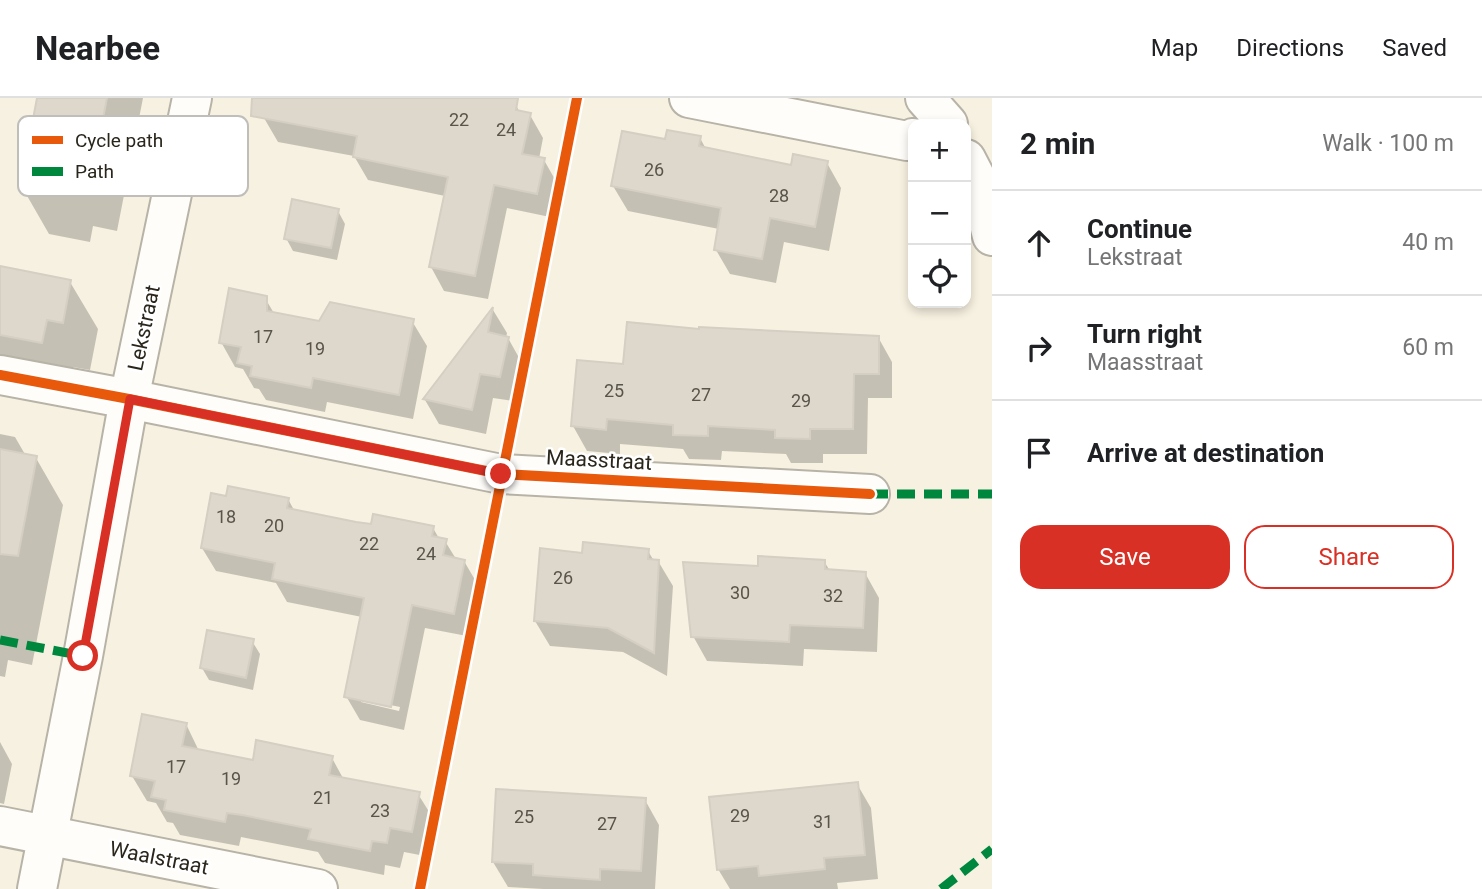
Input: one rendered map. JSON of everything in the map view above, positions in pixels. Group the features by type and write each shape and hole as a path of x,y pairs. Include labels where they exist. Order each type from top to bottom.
{"street":[{"name":"Lekstraat","path":"188,116 192,98"},
{"path":"689,98 908,140"},
{"path":"925,98 943,119"},
{"path":"971,169 979,184 992,236"},
{"name":"Lekstraat","path":"37,889 130,399 172,196"},
{"name":"Maasstraat","path":"0,375 501,474 870,494"},
{"name":"Waalstraat","path":"0,826 318,889"}],"building":[{"path":"37,98 107,98 103,116 34,116"},
{"path":"252,98 518,98 516,110 531,113 522,154 545,158 537,194 494,185 475,276 429,267 448,177 353,157 357,136 251,116"},
{"path":"667,130 701,136 699,146 791,165 793,154 828,161 815,227 770,218 762,259 714,250 721,208 611,186 622,131 665,139"},
{"path":"292,199 339,209 331,248 284,239"},
{"path":"0,266 71,280 63,323 47,320 42,343 0,335"},
{"path":"229,288 267,296 267,311 319,321 330,302 414,319 399,395 313,378 311,388 250,376 252,366 237,363 241,347 219,343"},
{"path":"493,307 488,332 509,337 500,377 480,374 472,410 423,399"},
{"path":"627,322 699,329 879,336 879,374 854,374 853,429 810,429 810,439 775,438 775,430 708,426 708,436 673,435 673,425 607,419 606,430 571,426 577,360 623,364"},
{"path":"0,449 37,456 18,556 0,554"},
{"path":"228,486 289,498 287,508 356,522 371,524 373,514 434,526 432,536 447,539 443,555 465,560 454,614 412,605 391,707 344,697 364,598 272,579 275,563 201,548 211,493 226,496"},
{"path":"583,542 649,549 648,559 659,560 654,653 608,628 534,621 540,548 582,553"},
{"path":"758,556 825,560 825,569 866,572 863,628 790,625 789,642 691,637 683,562 758,566"},
{"path":"207,630 254,639 246,678 200,668"},
{"path":"142,714 187,723 182,746 253,760 256,740 333,756 329,775 420,792 412,832 390,828 387,843 372,841 370,851 308,839 311,829 242,815 227,813 225,822 164,810 166,800 151,797 155,781 130,776"},
{"path":"858,782 865,855 824,858 825,869 759,876 758,866 717,870 709,797"},
{"path":"496,789 646,798 641,871 600,869 600,880 533,875 533,864 492,862"}],"marked path":[{"path":"870,494 992,494"},
{"path":"0,640 83,656"},
{"path":"941,889 992,849"}],"cycle path":[{"path":"420,889 577,98"},
{"path":"0,375 501,474 870,494"}],"route":[{"path":"83,656 130,399 501,474"}]}
